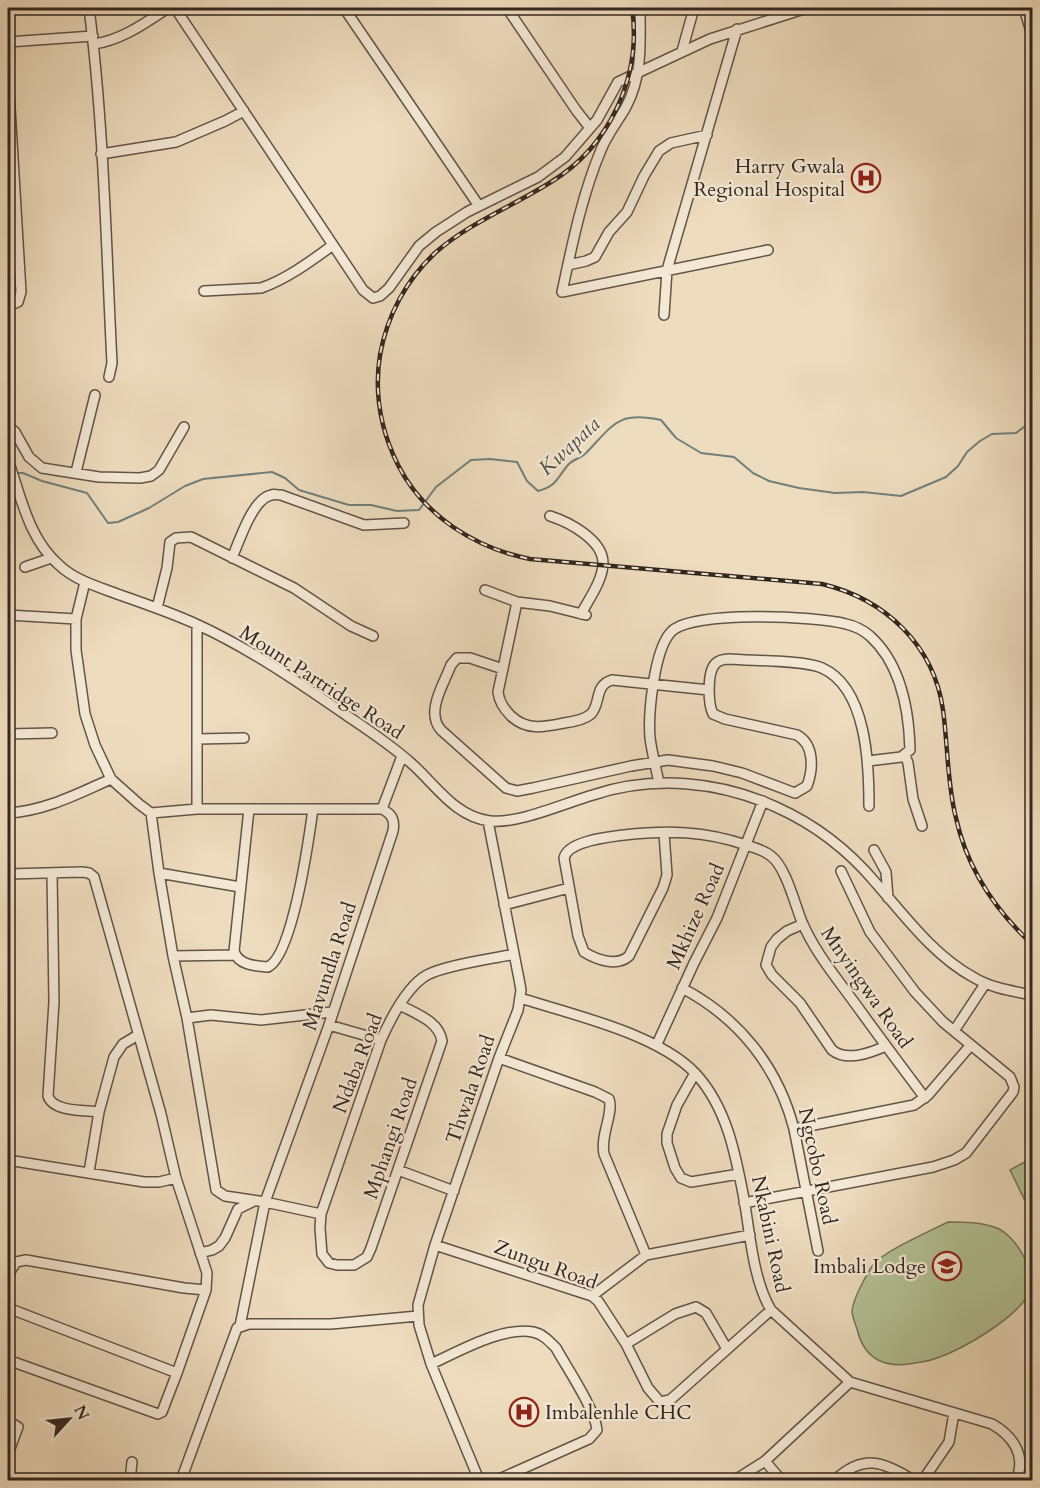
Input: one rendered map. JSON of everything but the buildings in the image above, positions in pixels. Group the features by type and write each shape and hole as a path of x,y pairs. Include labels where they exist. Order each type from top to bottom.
{"street":[{"path":"89,8 101,154 112,363 109,377"},
{"path":"8,42 93,40 105,42 126,34 168,8"},
{"path":"175,8 367,295 373,298 388,288 426,239 478,206 525,184 554,166 574,148 590,128 601,113 615,85 622,79 638,74 682,51 738,29 807,8"},
{"path":"344,8 478,206"},
{"path":"507,8 590,128"},
{"path":"640,8 641,51 638,74 627,105 600,150 562,292 768,250"},
{"path":"682,51 694,8"},
{"path":"1024,8 1032,35"},
{"path":"664,315 667,270 738,29"},
{"path":"8,74 21,292 18,302 8,306"},
{"path":"101,154 176,142 244,111"},
{"path":"568,265 595,257 609,232 627,212 659,151 671,143 707,135"},
{"path":"204,291 261,288 300,268 333,245"},
{"path":"76,472 95,395"},
{"path":"8,426 15,432 29,457 42,468 99,477 152,476 159,470 184,427"},
{"name":"Mount Partridge Road","path":"8,460 31,529 51,558 72,576 197,625 266,662 402,756 455,806 466,813 488,821"},
{"path":"232,558 253,511 260,501 272,494 281,495 364,525 404,523"},
{"path":"485,590 517,602 550,606 583,614 602,570 602,556 593,542 584,534 550,516"},
{"path":"157,608 167,568 170,542 176,538 191,537 294,588 351,627 373,636"},
{"path":"25,567 51,558"},
{"path":"85,582 76,620 76,650 85,714 95,745 111,779 151,813 197,809 382,810 402,756"},
{"path":"517,602 498,692 502,705 521,724 534,727 572,722 589,716 594,710 601,688 608,681 709,690"},
{"path":"8,615 76,620"},
{"path":"659,783 650,729 654,684 660,651 664,642 675,628 687,623 751,617 800,618 845,624 858,628 870,636 880,647 896,676 905,700 910,750 905,755 891,759 868,761"},
{"path":"197,625 197,809"},
{"path":"503,669 470,658 457,658 451,665 434,714 436,725 506,789 517,791 668,760 713,766 742,773 791,793 800,792 807,786 811,763 809,748 802,737 717,716 711,710 709,690 712,668 723,659 820,668 835,676 849,694 858,714 868,761 869,806"},
{"path":"8,734 52,733"},
{"path":"197,739 244,738"},
{"path":"905,755 909,763 913,800 922,826"},
{"path":"8,813 27,812 49,806 111,779"},
{"path":"488,821 500,821 550,810 596,793 659,783 701,785 733,791 762,801 805,822 826,836 851,856 946,959 985,984 1032,995"},
{"name":"Mkhize Road","path":"657,1044 717,918 762,801"},
{"path":"235,956 236,918 249,809"},
{"path":"173,956 235,956 241,962 268,967 276,962 294,912 303,877 313,809"},
{"name":"Mavundla Road","path":"181,1480 234,1331 240,1326 265,1202 329,1025 394,825 392,816 382,810"},
{"path":"151,813 173,956 187,1018 216,1190 225,1196 321,1214"},
{"name":"Thwala Road","path":"479,1480 430,1364 418,1316 421,1292 435,1245 499,1058 518,1010 520,998 519,979 488,821"},
{"path":"504,905 569,888 578,936 584,952 613,963 623,961 633,949 663,888 667,875 664,833"},
{"name":"Mnyingwa Road","path":"569,888 564,858 566,851 581,843 617,836 664,833 704,834 763,851 776,861 819,956 925,1098"},
{"path":"874,850 886,872 888,898"},
{"path":"744,1203 933,1167 954,1160 966,1153 1010,1099 1014,1087 1010,1077 970,1046 921,1000 870,932 841,871"},
{"path":"52,873 54,1002 48,1096 50,1102 56,1106 99,1112"},
{"path":"8,874 89,873 94,877 161,1114 176,1178 207,1273 206,1290 162,1412 153,1414 8,1360"},
{"path":"159,873 240,886"},
{"path":"803,924 787,931 777,939 767,958 768,970 800,1003 836,1054 845,1056 870,1053 886,1046"},
{"name":"Ndaba Road","path":"324,1259 320,1246 321,1214 381,1040 400,1005 427,975 514,954"},
{"path":"954,1032 985,984"},
{"name":"Ngcobo Road","path":"682,988 716,1008 746,1036 776,1080 789,1109 794,1129 818,1251"},
{"name":"Nkabini Road","path":"520,998 657,1044 695,1073 715,1103 733,1146 750,1235 764,1295 771,1310 850,1382 992,1424 1003,1430 1018,1451 1021,1460 1016,1480"},
{"name":"Mphangi Road","path":"324,1259 346,1266 361,1262 367,1257 442,1041 441,1033 433,1024 400,1005"},
{"path":"187,1018 211,1015 261,1020 333,1012"},
{"path":"329,1025 381,1040"},
{"path":"89,1172 99,1112 114,1057 123,1044 138,1035"},
{"path":"794,1129 904,1107 925,1098 970,1046"},
{"path":"499,1058 609,1099 611,1106 602,1141 604,1154 646,1255"},
{"path":"695,1073 677,1105 667,1134 667,1143 675,1168 681,1178 691,1182 739,1174"},
{"path":"8,1160 144,1182 159,1182 176,1178"},
{"path":"398,1170 453,1191"},
{"path":"200,1253 219,1246 238,1209 254,1201"},
{"path":"592,1296 646,1255 750,1235"},
{"name":"Zungu Road","path":"435,1245 592,1296 598,1301 626,1344 648,1388 656,1399 664,1402 678,1394 771,1310"},
{"path":"8,1275 16,1262 26,1260 206,1290"},
{"path":"626,1344 675,1314 696,1307 705,1314 727,1349"},
{"path":"8,1308 177,1373"},
{"path":"240,1326 330,1324 418,1316"},
{"path":"430,1364 473,1345 513,1332 535,1332 556,1348 590,1410 597,1430 589,1439 497,1480"},
{"path":"735,1480 765,1461 850,1382"},
{"path":"924,1480 949,1442 954,1413"},
{"path":"8,1421 18,1426 8,1454"},
{"path":"765,1461 782,1480"},
{"path":"130,1480 132,1462"},
{"path":"835,1480 852,1467 867,1462 894,1470 914,1480"}],"green space":[{"path":"1032,1158 1032,1215 1010,1170"},
{"path":"948,1222 985,1225 1004,1232 1018,1247 1028,1266 1031,1285 1029,1293 1023,1303 988,1332 948,1354 929,1361 904,1364 877,1360 860,1339 852,1315 855,1300 864,1281 873,1265 887,1254"}],"waterway":[{"name":"Kwapata","path":"16,473 23,473 42,481 87,493 108,523 118,522 149,508 185,486 203,479 272,472 285,478 299,490 349,505 371,505 397,511 419,510 436,487 471,460 490,459 517,462 527,481 538,491 544,489 553,484 570,463 585,454 611,427 618,422 635,417 661,420 676,438 701,453 734,457 753,473 769,481 835,493 863,492 901,496 946,477 958,466 967,452 992,434 1016,433 1032,421"}],"railway":[{"path":"632,8 634,34 632,59 626,83 617,107 605,129 590,149 572,167 551,182 448,242 415,275 399,300 387,326 378,369 380,412 392,452 409,483 437,514 471,538 510,554 530,559 822,584 845,591 886,613 903,628 917,646 929,665 938,687 943,710 953,805 967,854 984,887 1006,917 1032,944"}],"place":[{"name":"Harry Gwala Regional Hospital","path":"866,178"},
{"name":"Imbali Lodge","path":"947,1266"},
{"name":"Imbalenhle CHC","path":"524,1412"}]}
